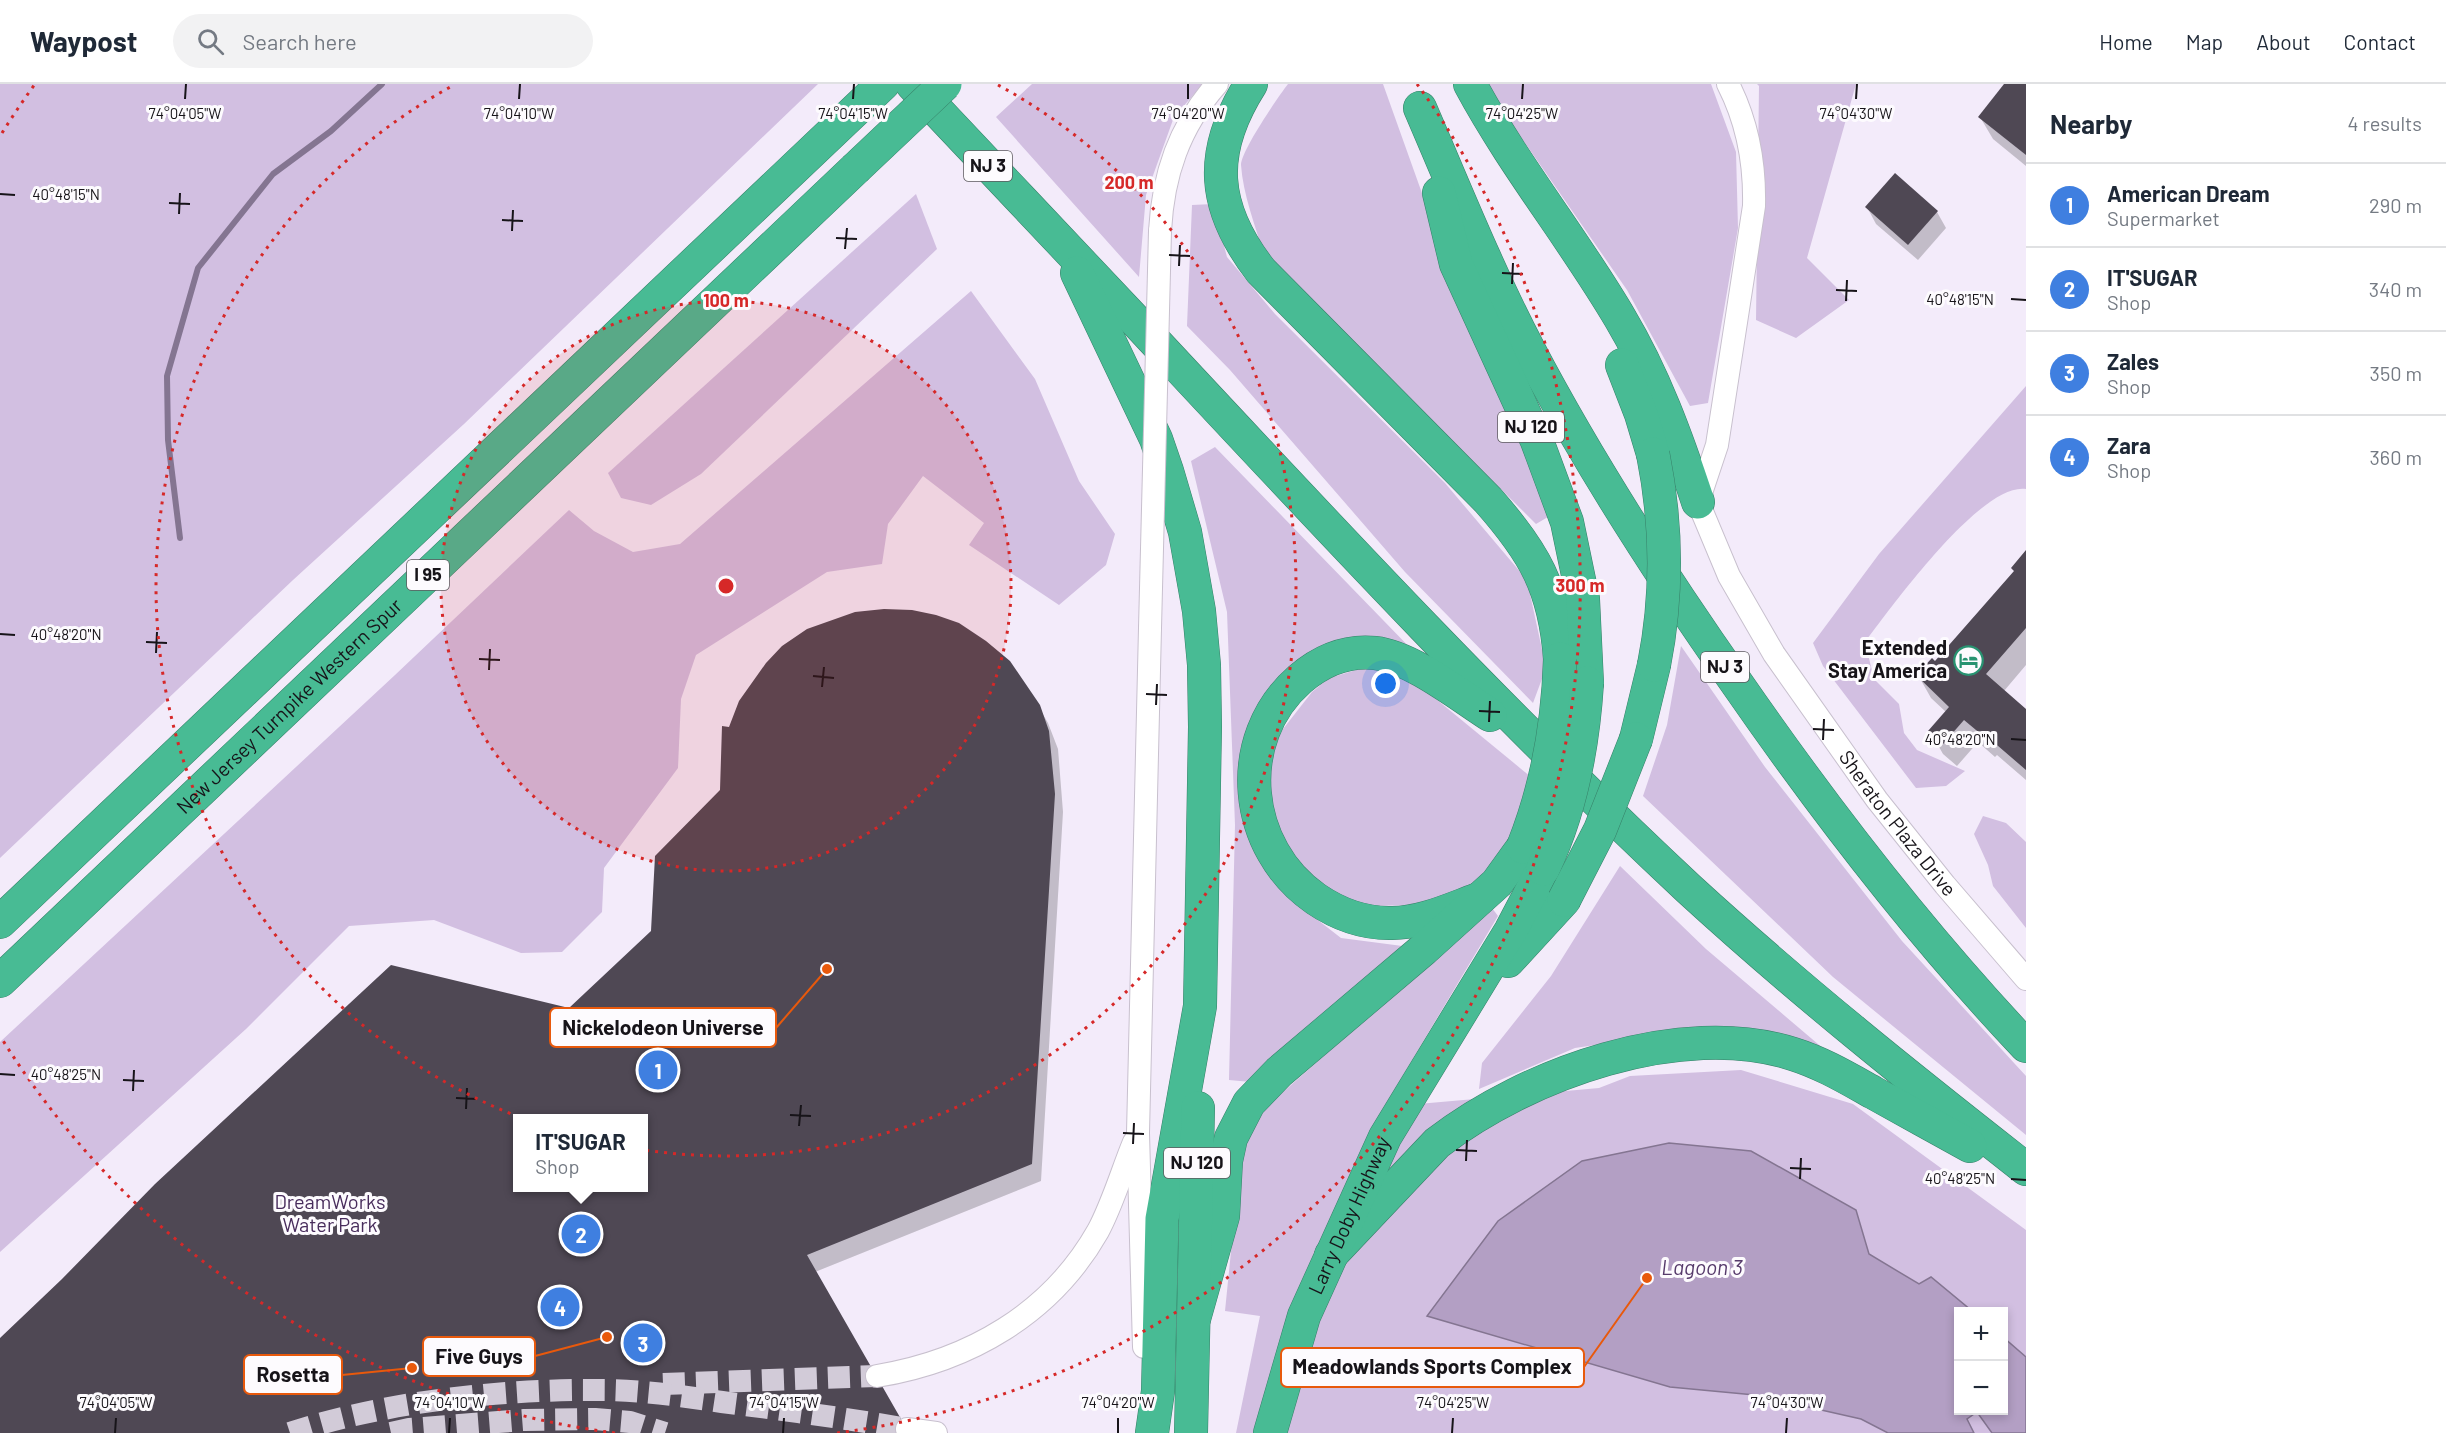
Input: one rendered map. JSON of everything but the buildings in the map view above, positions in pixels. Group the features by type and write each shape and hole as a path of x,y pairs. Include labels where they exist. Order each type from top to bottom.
{"highway":[{"name":"New Jersey Turnpike Western Spur","path":"0,922 883,84"},
{"name":"NJ 3","path":"912,84 1344,546 1536,743 1688,887 1783,972 1898,1069 2026,1169"},
{"name":"New Jersey Turnpike Western Spur","path":"0,981 945,84"},
{"path":"1194,1319 1223,1216 1228,1149 1241,1114 1257,1093 1279,1072 1424,949 1476,900 1533,858 1541,795 1549,762 1558,701 1560,659 1554,614 1544,582 1533,557 1516,533 1488,500 1269,279 1237,237 1224,205 1220,173 1228,130 1251,84"},
{"path":"1455,84 1499,168 1605,330 1634,393 1653,454 1661,506 1665,559 1663,602 1654,665 1636,739 1604,821 1564,900 1462,1012"},
{"path":"1470,84 1625,326 1666,412 1698,502"},
{"name":"NJ 3","path":"1416,96 1480,249 1528,349 1596,470 1652,558 1716,654 1829,813 1916,923 2026,1046"},
{"name":"NJ 120","path":"1416,96 1456,264 1541,450 1567,522 1584,598 1587,683 1583,726 1572,790 1558,834 1533,858 1511,930 1462,1012"},
{"name":"NJ 120","path":"1065,247 1156,439 1177,502 1190,558 1201,628 1205,697 1191,1433"},
{"path":"1476,900 1427,917 1389,923 1373,922 1341,913 1311,896 1285,872 1266,842 1260,825 1254,792 1254,775 1256,758 1264,731 1286,693 1308,672 1320,664 1347,654 1374,653 1414,667 1536,743"},
{"path":"1151,1433 1158,1392 1162,1219 1200,1006"},
{"name":"Larry Doby Highway","path":"1270,1433 1305,1316 1331,1255 1385,1137 1462,1012"},
{"path":"1331,1255 1437,1143 1479,1113 1534,1085 1567,1072 1634,1053 1679,1046 1748,1045 1770,1048 1811,1060 1853,1080 2026,1177"}],"street":[{"path":"1151,1433 1145,1392 1138,1133 1160,231 1164,186 1176,148 1194,114 1217,84"},
{"path":"1698,502 1717,445 1754,206 1755,187 1750,146 1728,84"},
{"name":"Sheraton Plaza Drive","path":"1698,502 1729,576 1774,654 1877,800 1945,885 2026,979"},
{"path":"877,1376 924,1366 968,1351 1004,1330 1053,1291 1080,1259 1099,1228 1138,1133"},
{"path":"907,1429 936,1433"}],"shaded area":[{"path":"0,84 818,84 464,424 293,580 0,858"},
{"path":"1032,84 1203,84 1174,117 1146,195 1139,277 996,117"},
{"path":"1288,84 1383,84 1443,252 1553,514 1536,524 1263,252 1247,198 1241,165 1253,137"},
{"path":"1486,84 1711,84 1736,152 1738,228 1708,403 1690,406 1627,290"},
{"path":"1757,84 1856,84 1807,258 1849,300 1796,338 1756,320 1759,86"},
{"path":"916,194 937,249 701,474 651,505 621,498 608,473"},
{"path":"1213,204 1227,257 1275,314 1445,483 1527,580 1546,668 1533,703 1405,572 1230,370 1187,326 1192,205"},
{"path":"971,291 1035,379 1079,481 1115,534 1106,565 1059,605 969,545 984,523 923,476 888,524 882,564 827,572 696,655 681,699 678,768 604,868 602,912 562,952 521,953 434,920 349,926 246,1029 0,1252 0,1042 569,510 594,531 633,552 680,544"},
{"path":"2026,386 2026,489 2007,492 1986,505 1962,525 1938,550 1865,642 1874,679 1899,704 1904,733 1917,750 1965,771 1946,786 1916,788 1823,666 1813,643 1879,554"},
{"path":"1215,447 1417,655 1399,649 1261,706 1258,851 1283,893 1341,938 1410,947 1251,1082 1229,1080 1235,825 1227,612 1191,461"},
{"path":"1681,646 1765,767 1902,941 2026,1076 2026,1135 1833,977 1643,796 1667,725"},
{"path":"1363,668 1380,668 1408,676 1531,777 1510,846 1486,878 1426,905 1366,906 1342,898 1299,865 1279,830 1270,799 1270,771 1275,745 1283,729 1312,692 1329,678"},
{"path":"1983,816 2006,823 2026,842 2026,928 1993,886 1988,865 1974,834"},
{"path":"1620,866 1706,949 1825,1050 1697,1030 1575,1048 1479,1089 1482,1063 1551,976"},
{"path":"1492,908 1498,916 1384,1107 1599,1088 1630,1076 1741,1070 1853,1104 2026,1230 2026,1433 1236,1433 1260,1316 1225,1311 1240,1162 1258,1114"}],"water":[{"name":"Lagoon 3","path":"1669,1143 1751,1151 1856,1210 1869,1254 1919,1284 1931,1277 1967,1307 1954,1307 1954,1415 1973,1415 1967,1419 1974,1433 1888,1433 1861,1419 1755,1395 1670,1387 1427,1316 1498,1221 1582,1161"},
{"name":"Lagoon 3","path":"2008,1341 2026,1357 2026,1433 1992,1433 1979,1415 2008,1415"}],"waterway":[{"path":"180,538 168,440 167,376 198,268 273,174 331,131 382,84"}],"tunnel":[{"path":"663,1384 877,1376"},
{"path":"290,1433 326,1422 403,1406 483,1395 562,1390 630,1391 676,1396 907,1429"},
{"path":"391,1433 409,1429 524,1420 595,1419 630,1422 665,1433"}],"place":[{"name":"Extended Stay America","path":"1968,660"},
{"name":"Nickelodeon Universe","path":"827,969"},
{"name":"American Dream","path":"658,1070"},
{"name":"IT'SUGAR","path":"581,1234"},
{"name":"Meadowlands Sports Complex","path":"1647,1278"},
{"name":"Zara","path":"560,1307"},
{"name":"Five Guys","path":"607,1337"},
{"name":"Zales","path":"643,1343"},
{"name":"Rosetta","path":"412,1368"}],"park label":[{"name":"DreamWorks Water Park","path":"330,1214"}]}
